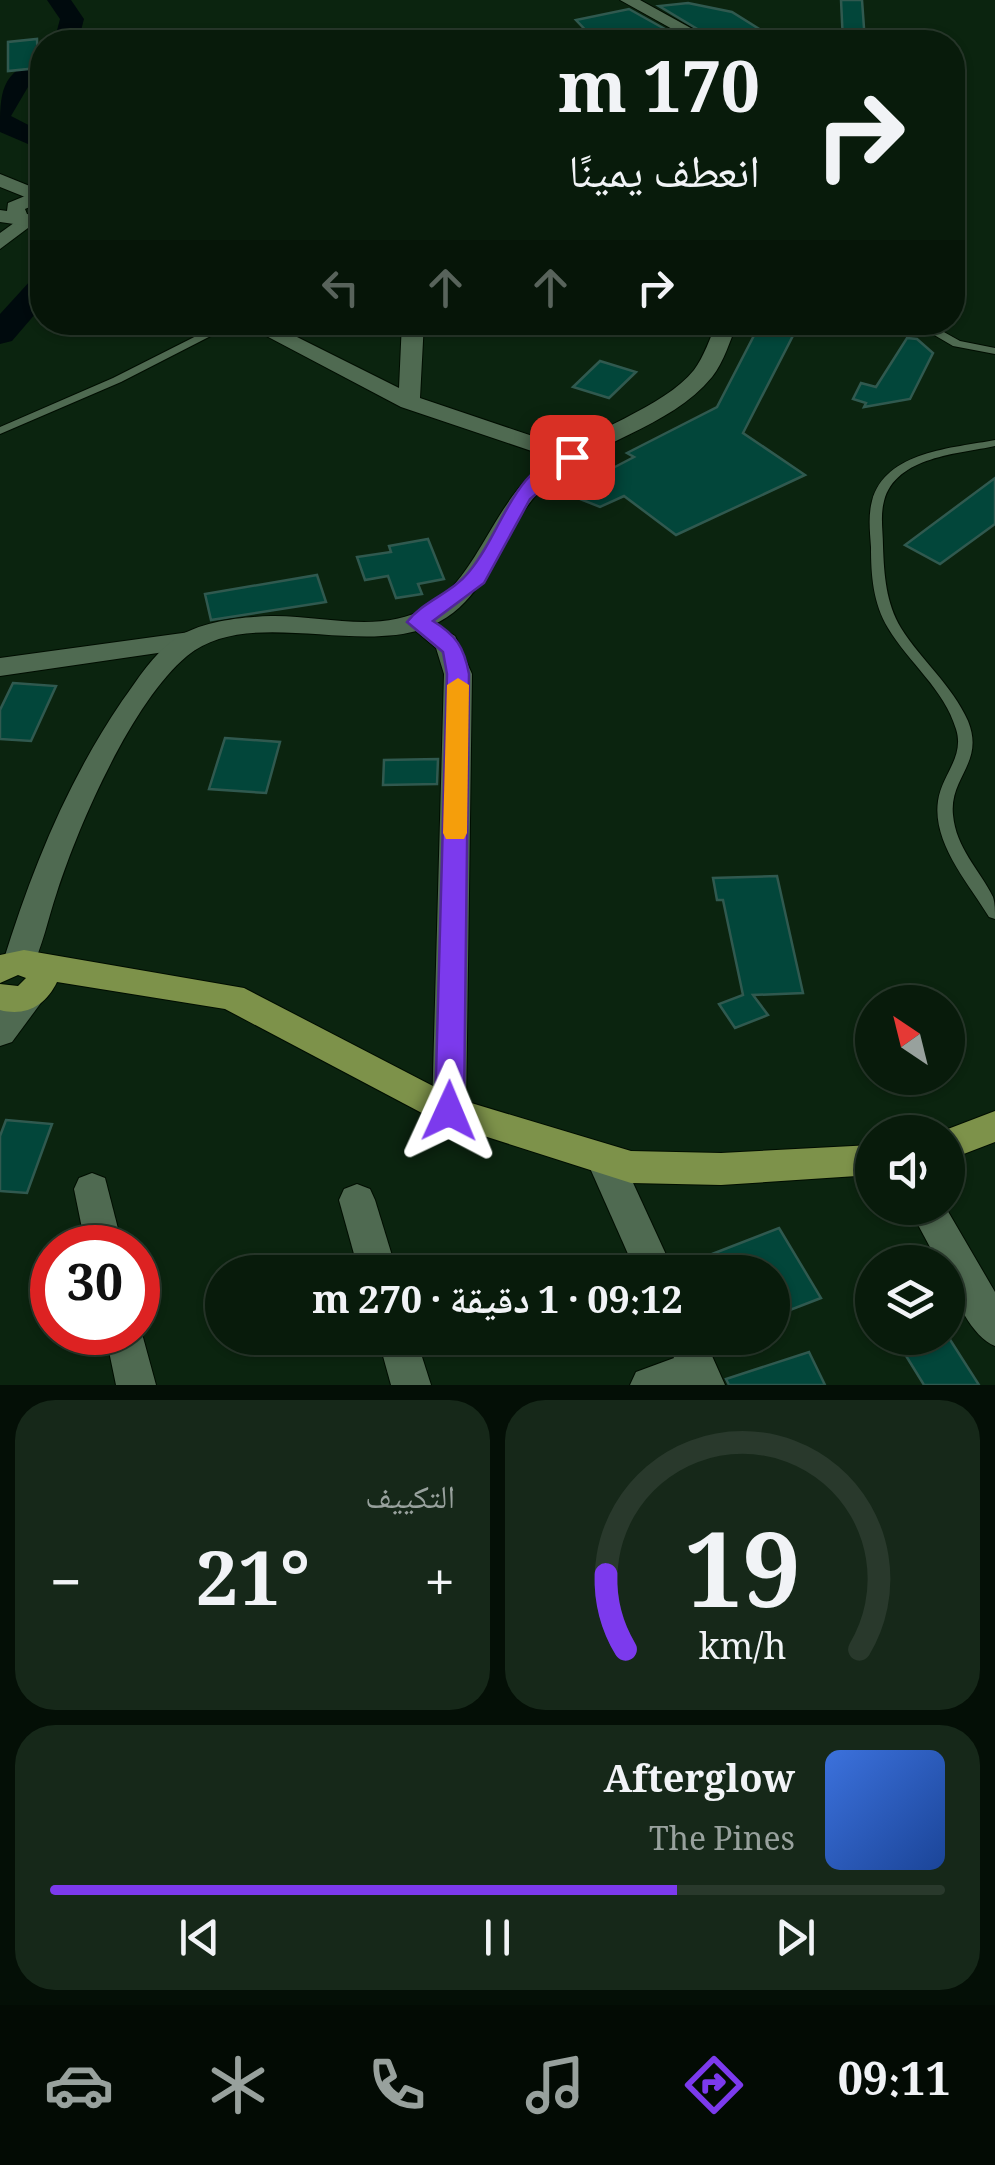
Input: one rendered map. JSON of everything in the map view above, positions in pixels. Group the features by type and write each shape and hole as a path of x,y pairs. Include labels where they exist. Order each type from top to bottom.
{"main road":[{"path":"17,976 109,978 232,997 449,1111 631,1166 721,1169 855,1161"},
{"path":"965,1138 995,1126"}],"street":[{"path":"628,0 685,30"},
{"path":"0,180 23,209 0,243"},
{"path":"276,335 409,402 572,457"},
{"path":"409,402 412,335"},
{"path":"0,666 190,641 216,631 258,626 376,629 418,622 476,578 522,496 543,475 686,390 704,372 722,335"},
{"path":"418,622 442,636 454,651 458,674 449,1111"},
{"path":"0,1032 73,804 113,733 166,658 190,641"},
{"path":"604,1159 648,1255"},
{"path":"92,1188 101,1225"},
{"path":"357,1200 373,1255"},
{"path":"937,1225 995,1328"},
{"path":"129,1355 136,1385"},
{"path":"402,1355 411,1385"},
{"path":"650,1385 696,1364"}],"lane":[{"path":"0,431 207,335"},
{"path":"941,335 957,344 995,351"},
{"path":"995,443 922,459 904,468 880,494 876,527 877,581 884,609 957,711 967,738 963,766 950,782 945,802 946,824 995,913"}],"building":[{"path":"841,0 862,0 864,30 842,30"},
{"path":"688,3 732,12 761,30 699,30 659,6"},
{"path":"629,9 667,30 586,30 576,20"},
{"path":"30,40 30,69 8,71 8,42"},
{"path":"754,335 793,335 743,433 805,475 676,535 624,496 600,507 565,493 634,457 627,453 717,407"},
{"path":"907,338 917,339 933,353 910,399 864,407 866,403 853,399 861,383 876,387"},
{"path":"600,361 636,372 609,398 573,387"},
{"path":"995,478 995,524 940,564 905,545"},
{"path":"428,539 444,579 418,584 422,594 396,598 388,576 365,580 357,557 391,552 389,546"},
{"path":"317,575 326,602 211,620 205,594"},
{"path":"13,683 56,686 31,741 0,739 0,710"},
{"path":"225,738 280,742 266,793 209,789"},
{"path":"438,759 437,784 383,785 384,760"},
{"path":"777,876 803,993 753,995 768,1015 735,1028 719,1004 743,995 723,900 717,900 713,878"},
{"path":"6,1120 52,1124 27,1193 0,1191 0,1136"},
{"path":"779,1228 821,1298 790,1310 790,1255 709,1255"},
{"path":"809,1352 825,1385 729,1385 726,1379"},
{"path":"905,1355 960,1355 979,1385 924,1385"}],"waterway":[{"path":"59,0 72,19 69,30"},
{"path":"0,113 18,82 30,74"},
{"path":"0,121 30,136"},
{"path":"0,334 30,300"}],"slow traffic":[{"path":"455,833 458,685"}],"route":[{"path":"449,1111 458,674 454,651 442,636 418,622 476,578 522,496 543,475 572,457"}]}
